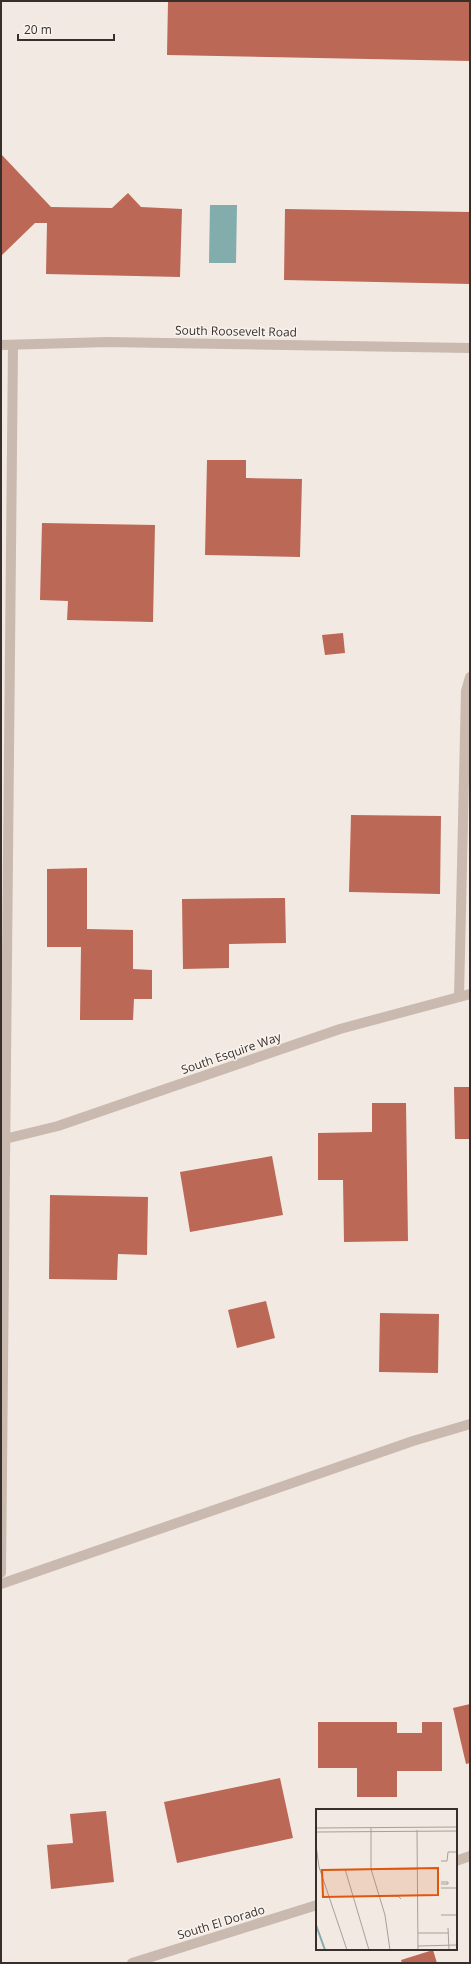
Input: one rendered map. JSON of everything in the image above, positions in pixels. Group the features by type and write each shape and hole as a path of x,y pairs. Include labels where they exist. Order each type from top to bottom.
{"street":[{"name":"South Roosevelt Road","path":"1,345 108,342 470,348"},
{"path":"1,1573 4,1140 14,345"},
{"path":"459,997 466,691 470,677"},
{"name":"South Esquire Way","path":"4,1140 58,1126 340,1029 470,994"},
{"path":"1,1584 413,1441 470,1424"},
{"path":"457,1861 470,1856"},
{"name":"South El Dorado","path":"132,1963 316,1905"}],"water":[{"path":"210,205 237,205 236,263 209,263"}],"building":[{"path":"168,1 470,1 470,61 167,55"},
{"path":"1,154 51,207 112,208 128,193 141,207 182,209 180,277 46,274 47,223 35,223 2,255"},
{"path":"285,209 470,212 470,284 284,280"},
{"path":"207,460 246,460 246,478 302,479 300,557 205,555"},
{"path":"42,523 155,525 153,622 67,620 68,601 40,600"},
{"path":"343,633 345,653 325,655 322,635"},
{"path":"351,815 441,816 440,894 349,892"},
{"path":"87,868 87,929 133,930 133,969 152,970 152,999 134,999 133,1020 80,1020 81,947 47,947 47,869"},
{"path":"285,898 286,943 229,944 229,968 183,969 182,899"},
{"path":"454,1087 470,1087 470,1139 455,1139"},
{"path":"372,1103 406,1103 408,1241 344,1242 343,1180 318,1180 318,1133 372,1132"},
{"path":"272,1156 283,1215 190,1232 180,1172"},
{"path":"50,1195 148,1197 147,1255 118,1254 117,1280 49,1279"},
{"path":"266,1301 275,1338 237,1348 228,1310"},
{"path":"380,1313 439,1314 438,1373 379,1372"},
{"path":"470,1704 470,1763 466,1764 453,1708"},
{"path":"318,1722 397,1722 397,1733 422,1733 422,1722 442,1722 442,1771 397,1771 397,1797 357,1797 357,1768 318,1768"},
{"path":"280,1778 293,1838 177,1863 164,1802"},
{"path":"106,1811 114,1882 51,1889 47,1845 73,1843 70,1814"},
{"path":"433,1950 437,1963 402,1963 401,1960"}]}
